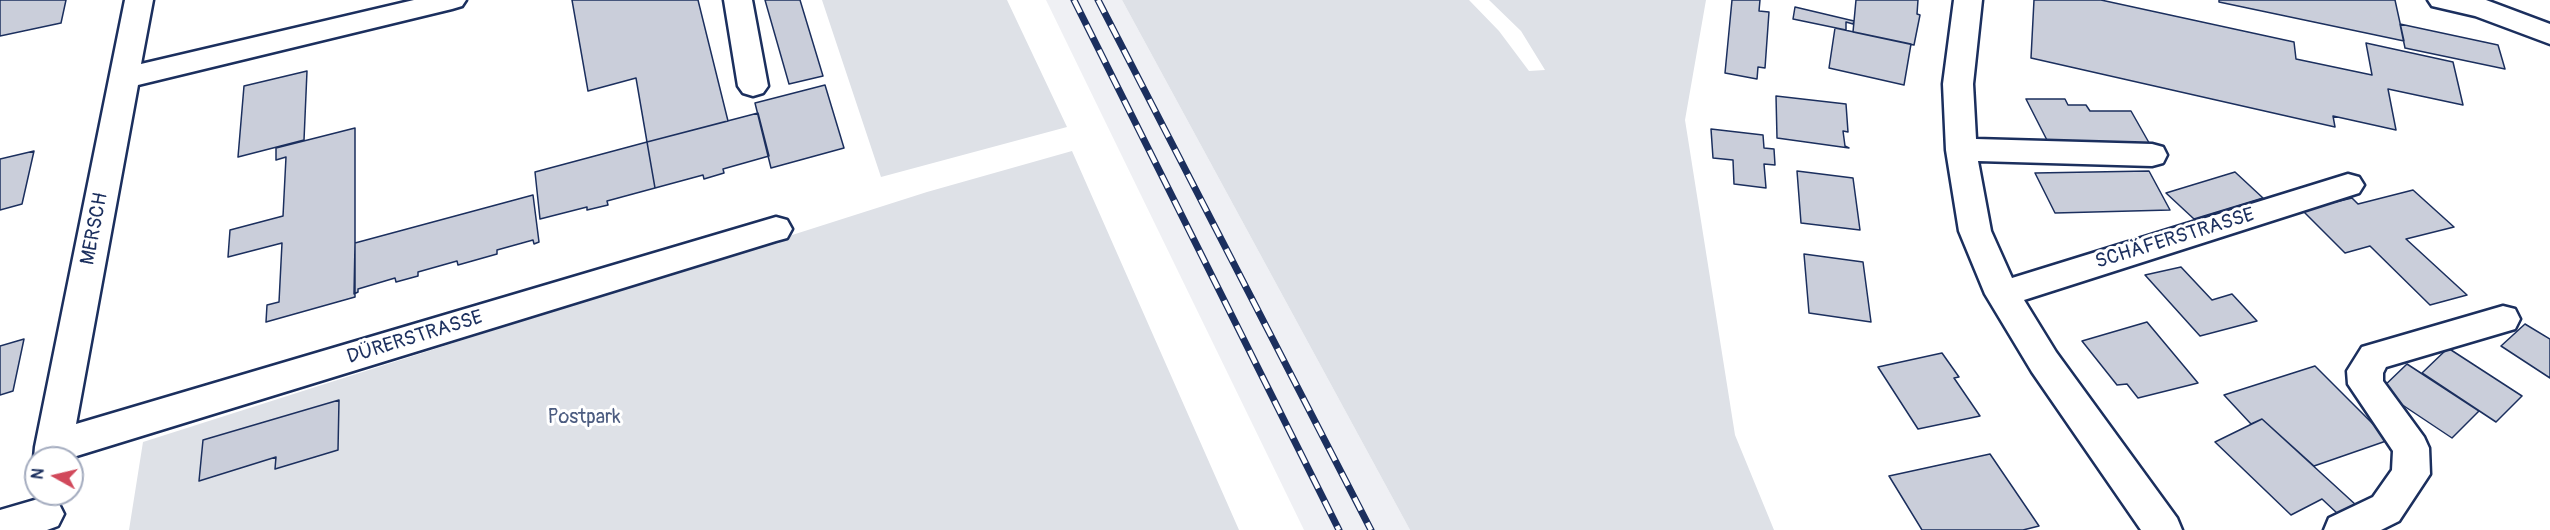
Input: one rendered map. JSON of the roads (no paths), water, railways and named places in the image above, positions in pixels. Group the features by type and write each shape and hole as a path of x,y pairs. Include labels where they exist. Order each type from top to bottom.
{"street":[{"name":"MERSCH","path":"54,446 139,0"},
{"path":"124,78 452,0"},
{"path":"738,0 753,86"},
{"path":"1968,0 1958,84 1961,150 1975,231 2002,294 2044,362 2163,530"},
{"path":"2442,0 2482,9 2550,36"},
{"path":"1961,150 2152,155"},
{"name":"SCHÄFERSTRASSE","path":"2002,294 2348,185"},
{"name":"DÜRERSTRASSE","path":"72,446 776,229"},
{"path":"2343,530 2386,509 2411,474 2411,448 2366,384 2365,371 2374,357 2503,320"},
{"path":"0,527 45,513"}],"railway":[{"path":"1074,0 1339,530"},
{"path":"1098,0 1371,530"}],"park label":[{"name":"Postpark","path":"584,418"}]}
